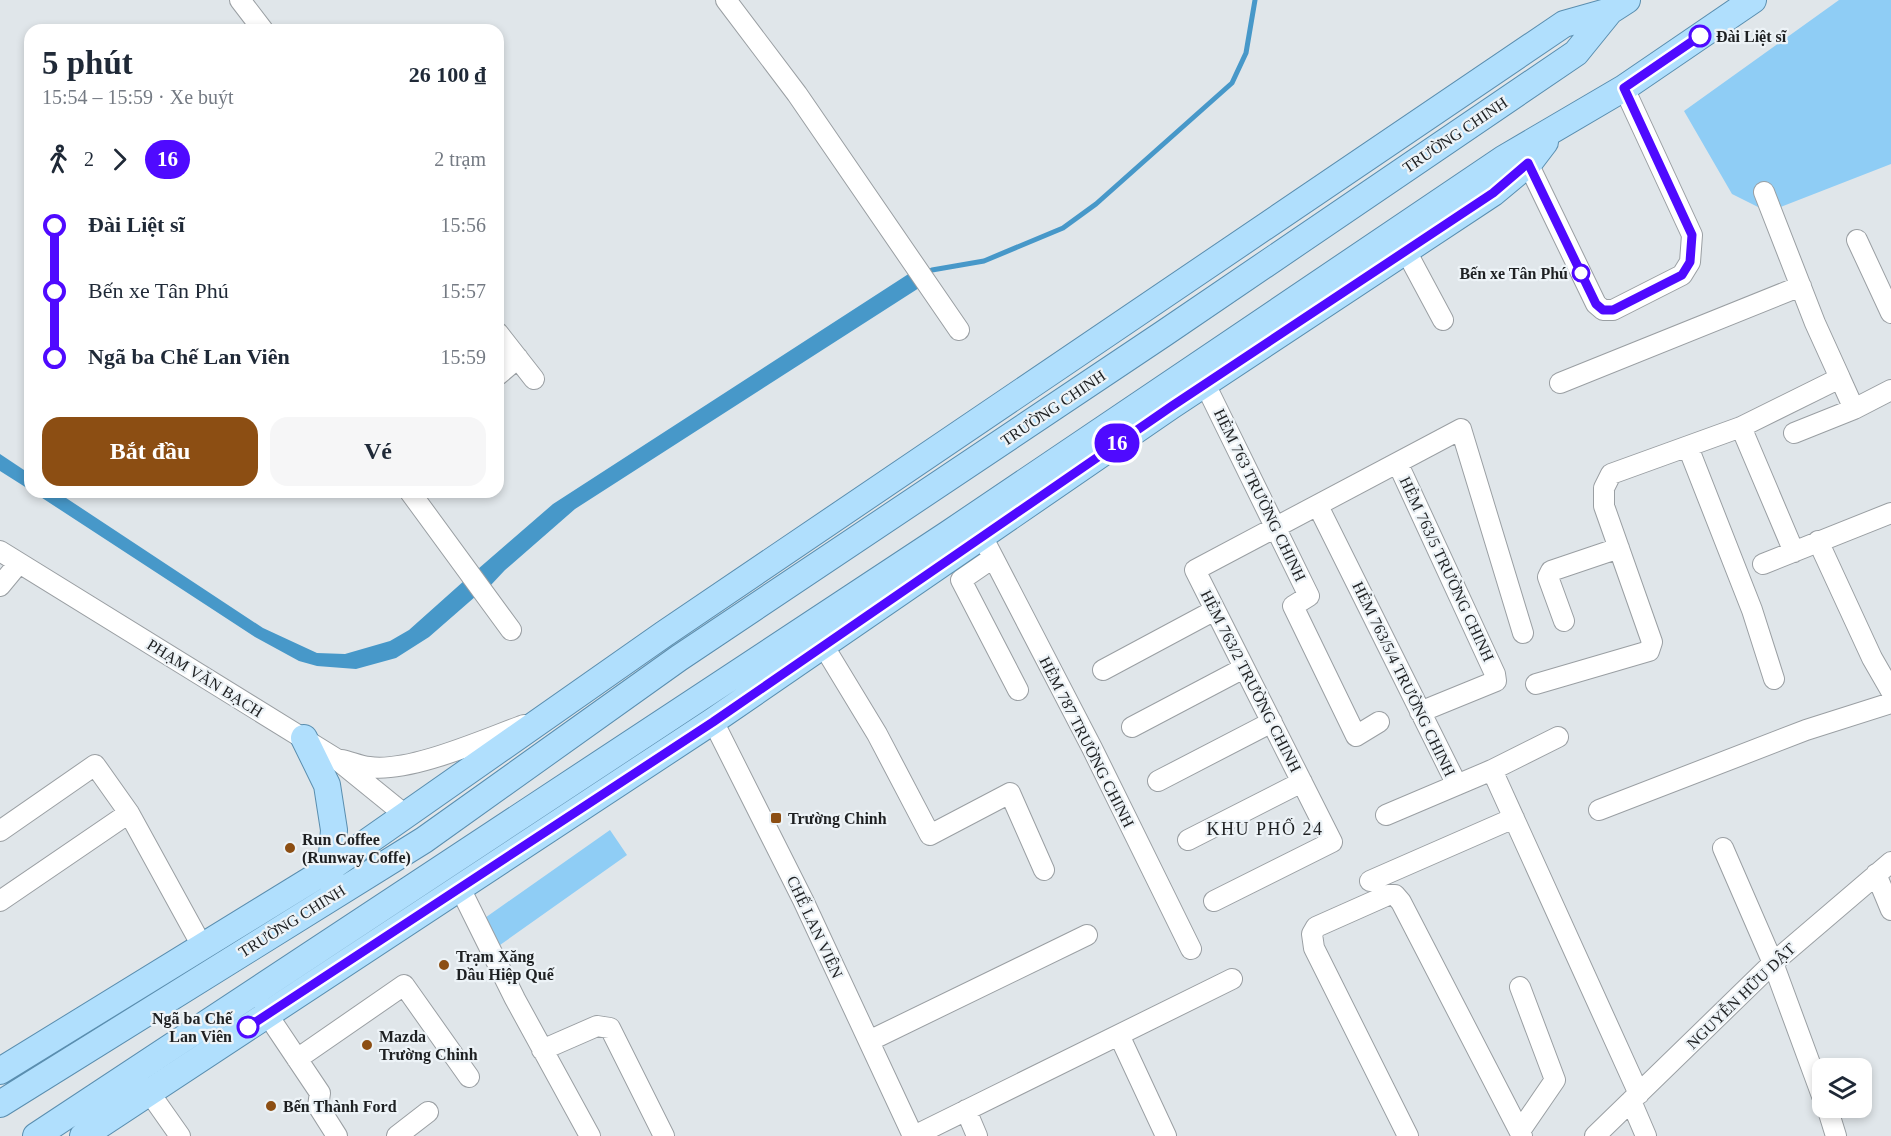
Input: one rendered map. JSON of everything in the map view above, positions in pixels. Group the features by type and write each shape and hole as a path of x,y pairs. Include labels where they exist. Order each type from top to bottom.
{"main road":[{"path":"36,1136 452,877 713,722 823,645 988,547 1205,384 1493,193 1525,156 1558,126 1624,88 1753,0"},
{"name":"TRƯỜNG CHINH","path":"0,1071 330,868 544,717 1564,24 1619,6"},
{"name":"TRƯỜNG CHINH","path":"0,1104 424,840 679,658 1576,53 1619,6"},
{"path":"83,1136 267,1014 452,877 948,534 1525,156"},
{"path":"1226,255 1278,256"},
{"path":"304,738 327,785 334,830 328,898"},
{"path":"404,814 452,877"}],"street":[{"path":"240,0 258,24"},
{"path":"726,0 797,94 959,330"},
{"path":"1525,156 1596,304 1603,310 1613,310 1682,275 1690,262 1692,235 1624,88"},
{"path":"1764,192 1801,286 1854,409"},
{"path":"1857,240 1891,313"},
{"path":"1406,251 1443,320"},
{"path":"1560,383 1801,286"},
{"path":"504,340 534,379"},
{"path":"504,370 518,358"},
{"path":"1536,684 1649,651 1652,642 1604,506 1604,488 1611,474 1741,427 1840,378"},
{"name":"HẺM 763 TRƯỜNG CHINH","path":"1205,384 1309,596 1293,606 1356,736 1379,722"},
{"path":"1794,433 1854,409 1891,390"},
{"path":"1741,427 1794,552"},
{"name":"HẺM 763/5 TRƯỜNG CHINH","path":"1277,527 1461,429 1523,633"},
{"path":"1688,447 1752,610 1774,679"},
{"name":"HẺM 763/5 TRƯỜNG CHINH","path":"1398,464 1496,674 1496,681 1420,712"},
{"path":"414,498 512,630"},
{"name":"HẺM 763/5/4 TRƯỜNG CHINH","path":"1318,506 1457,785 1558,738"},
{"path":"1763,564 1891,513"},
{"name":"HẺM 763/2 TRƯỜNG CHINH","path":"1214,901 1332,842 1195,570 1277,527"},
{"path":"1818,542 1872,658 1891,691"},
{"path":"988,547 961,580 1018,690"},
{"name":"HẺM 787 TRƯỜNG CHINH","path":"988,547 1092,748 1191,949"},
{"path":"1564,621 1548,577 1551,571 1619,548"},
{"name":"PHẠM VĂN BẠCH","path":"0,551 335,758 404,814"},
{"path":"0,586 19,563"},
{"path":"1103,670 1215,610"},
{"path":"823,645 877,734 930,835 1010,793 1044,870"},
{"path":"1132,727 1244,668"},
{"path":"1599,810 1806,730 1891,703"},
{"path":"335,758 370,767 398,766 440,755 544,717"},
{"name":"CHẾ LAN VIÊN","path":"713,722 803,900 913,1136"},
{"path":"1158,781 1272,722"},
{"path":"0,831 95,765 129,813 202,946"},
{"path":"1492,770 1635,1097 1646,1136"},
{"path":"1188,840 1302,782"},
{"path":"1386,815 1457,785"},
{"path":"0,901 129,813"},
{"path":"1370,881 1514,818"},
{"path":"1723,848 1773,963 1812,1069"},
{"path":"1883,868 1891,910"},
{"name":"NGUYỄN HỮU DẬT","path":"1595,1136 1773,963 1883,868"},
{"path":"452,877 542,1050 590,1136"},
{"path":"1408,1136 1314,948 1312,934 1317,927 1388,895 1395,895 1401,902 1521,1133 1555,1080 1520,987"},
{"path":"868,1041 1087,935"},
{"path":"913,1136 1232,979"},
{"path":"297,1059 404,985 469,1077"},
{"path":"267,1014 320,1093 318,1106 337,1136"},
{"path":"542,1050 597,1026 610,1029 664,1136"},
{"path":"1119,1035 1162,1134"},
{"path":"149,1092 180,1136"},
{"path":"966,1110 977,1136"},
{"path":"397,1136 428,1112"},
{"path":"1830,1118 1836,1136"}],"shaded area":[{"path":"1839,0 1891,0 1891,164 1768,212 1732,194 1684,111"},
{"path":"910,273 919,288 575,509 490,586 478,569 553,504"},
{"path":"0,454 24,470 24,486 0,471"},
{"path":"42,498 66,498 263,628 317,653 345,654 390,641 409,630 465,580 476,596 429,637 396,658 356,669 317,666 299,661 255,637"},
{"path":"610,830 627,855 500,945 482,920"}],"waterway":[{"path":"932,270 984,261 1063,228 1096,204 1232,83 1246,53 1255,0"}],"bus line":[{"name":"16","path":"248,1027 459,886 713,722 1172,406 1493,193 1528,163 1596,304 1603,310 1613,310 1682,275 1690,262 1693,247 1692,235 1624,88 1700,36"}],"place":[{"name":"Đài Liệt sĩ","path":"1700,36"},
{"name":"Bến xe Tân Phú","path":"1581,273"},
{"name":"Trường Chinh","path":"776,818"},
{"name":"Run Coffee (Runway Coffe)","path":"290,848"},
{"name":"Trạm Xăng Dầu Hiệp Quế","path":"444,965"},
{"name":"Ngã ba Chế Lan Viên","path":"248,1027"},
{"name":"Mazda Trường Chinh","path":"367,1045"},
{"name":"Bến Thành Ford","path":"271,1106"}],"district":[{"name":"KHU PHỐ 24","path":"1265,829"}]}
